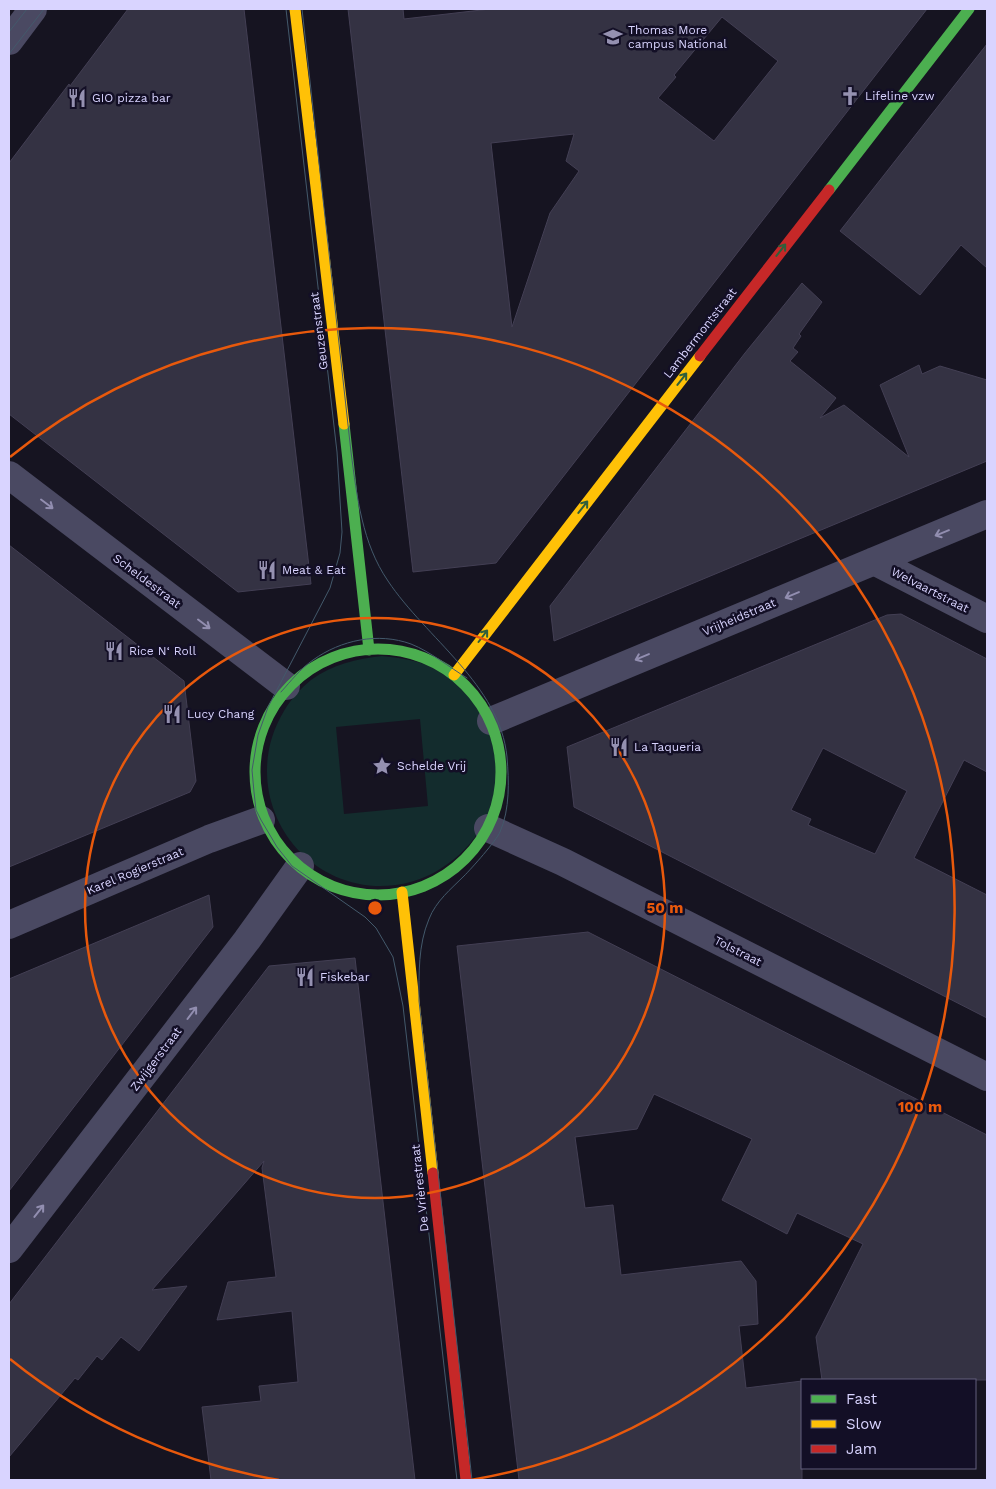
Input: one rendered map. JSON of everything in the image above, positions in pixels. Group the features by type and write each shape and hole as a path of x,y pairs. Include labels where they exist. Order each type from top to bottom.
{"street":[{"path":"9,41 33,9"},
{"name":"Geuzenstraat","path":"295,9 352,488 369,650"},
{"name":"Lambermontstraat","path":"454,675 969,9"},
{"name":"Scheldestraat","path":"9,475 286,686"},
{"name":"Vrijheidstraat","path":"491,721 987,514"},
{"name":"Welvaartstraat","path":"874,561 987,619"},
{"path":"369,650 392,650 414,654 435,663 454,675 475,696 491,721 501,764 501,786 496,807 488,828 476,846 461,863 444,876 424,886 402,892 375,894 348,891 323,881 300,866 261,820 257,792 256,764 261,736 286,686 325,661 369,650"},
{"name":"Karel Rogierstraat","path":"9,925 209,839 261,820"},
{"name":"Tolstraat","path":"488,828 563,862 987,1078"},
{"name":"Zwijgerstraat","path":"9,1249 241,948 300,866"},
{"name":"De Vrièrestraat","path":"402,892 466,1480"}],"green space":[{"path":"382,656 421,663 433,668 460,687 479,711 491,738 496,767 494,796 483,824 466,848 440,869 425,877 400,884 375,886 344,880 318,867 296,848 280,824 270,797 267,769 271,740 284,711 300,690 319,674 328,670 345,663","holes":["420,719 428,806 344,814 336,727"]}],"building":[{"path":"128,9 244,9 311,584 238,592 9,414 9,163"},
{"path":"348,9 403,9 404,19 490,9 927,9 496,563 413,572","holes":["722,17 778,61 714,141 658,98 676,77 674,75","574,134 566,161 579,171 550,213 512,327 491,143"]},
{"path":"987,44 987,268 961,245 920,295 840,231"},
{"path":"802,283 822,302 799,334 801,336 793,348 798,352 790,361 836,398 820,418 844,405 909,457 880,385 919,365 922,374 940,366 987,380 987,461 554,641 550,606 745,353"},
{"path":"9,545 184,681 196,781 190,792 9,867"},
{"path":"901,614 987,659 987,772 964,760 914,858 987,895 987,1018 574,807 567,747 887,615","holes":["823,748 907,791 875,854 808,825 811,819 791,810"]},
{"path":"209,895 213,927 9,1191 9,979"},
{"path":"588,932 987,1135 987,1380 822,1379 816,1337 863,1244 797,1213 787,1234 722,1200 752,1139 654,1094 637,1129 575,1137 585,1208 613,1205 621,1275 741,1261 756,1281 758,1324 739,1326 746,1388 801,1381 802,1480 519,1480 457,946"},
{"path":"355,958 415,1480 211,1480 202,1407 261,1401 259,1386 298,1382 292,1311 217,1320 228,1282 276,1277 262,1168 264,1161 152,1290 187,1286 139,1351 121,1337 102,1360 97,1356 78,1380 75,1378 9,1457 9,1304 269,966"}],"tram line":[{"path":"9,32 27,9"},
{"path":"9,54 44,9"},
{"path":"286,9 337,452 342,532 340,553 330,588 268,707 258,735 252,770 256,810 277,847 292,866 365,917 376,928 393,957 403,1006 457,1480"},
{"path":"302,9 351,452 366,535 379,566 388,581 404,602 459,663 491,707 501,731 507,757 507,804 500,832 484,854 444,896 432,913 425,929 419,970 419,1001 472,1480"},
{"path":"281,692 304,667 324,653 348,643 373,639 398,640 411,644 433,655 467,678"}],"traffic: fast":[{"path":"829,190 969,9"},
{"path":"344,424 369,650"},
{"path":"378,649 402,652 425,659 446,670 465,685 480,704 491,725 498,748 501,772 498,796 491,819 480,840 465,859 446,874 425,885 402,892 378,895 354,892 331,885 310,874 291,859 276,840 265,819 258,796 255,772 258,748 265,725 276,704 291,685 310,670 331,659 354,652 378,649"}],"traffic: slow":[{"path":"295,9 344,424"},
{"path":"454,675 700,356"},
{"path":"402,892 433,1173"}],"traffic: jam":[{"path":"700,356 829,190"},
{"path":"433,1173 466,1480"}],"place":[{"name":"Thomas More campus National","path":"613,37"},
{"name":"Lifeline vzw","path":"850,96"},
{"name":"GIO pizza bar","path":"77,98"},
{"name":"Meat & Eat","path":"267,570"},
{"name":"Rice N‘ Roll","path":"114,651"},
{"name":"Lucy Chang","path":"172,714"},
{"name":"La Taqueria","path":"619,747"},
{"name":"Schelde Vrij","path":"382,766"},
{"name":"Fiskebar","path":"305,977"}]}
